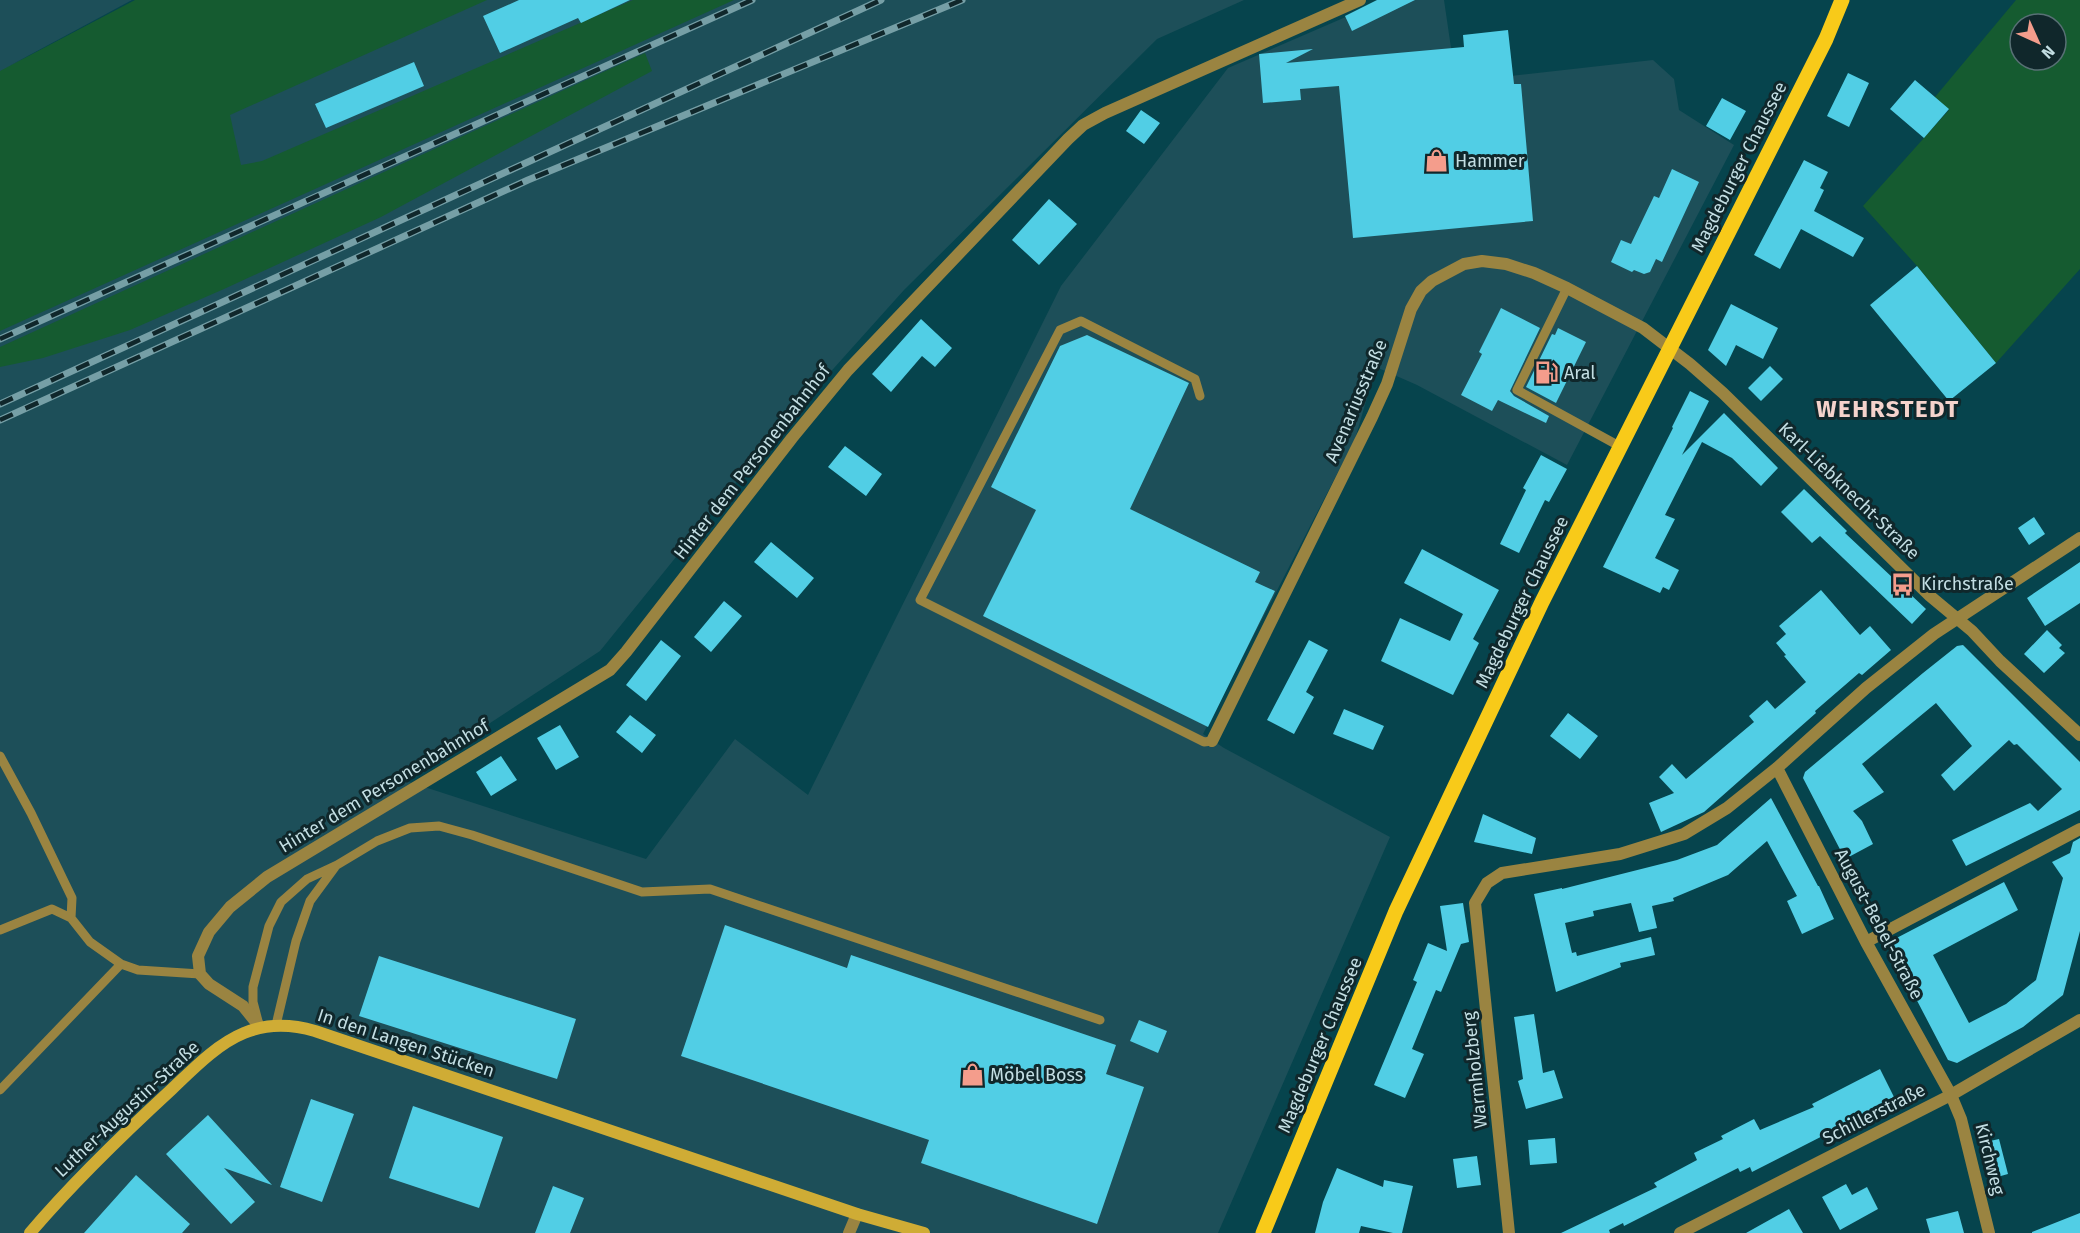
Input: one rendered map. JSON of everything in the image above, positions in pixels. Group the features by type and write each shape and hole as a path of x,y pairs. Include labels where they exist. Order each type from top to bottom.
{"main road":[{"name":"Magdeburger Chaussee","path":"1263,1233 1396,911 1542,602 1826,39 1842,0"}],"street":[{"name":"Hinter dem Personenbahnhof","path":"200,974 198,956 208,932 230,907 267,877 610,670 848,370 1083,125 1105,113 1360,0"},
{"name":"Avenariusstraße","path":"1212,741 1372,417 1387,384 1412,309 1421,291 1443,274 1464,264 1482,261 1515,267 1568,288 1643,328 1670,348"},
{"name":"Karl-Liebknecht-Straße","path":"1670,348 1723,393 1930,596 1958,619 2080,735"},
{"path":"1777,768 1866,688 1934,634 2080,538"},
{"name":"Warmholzberg","path":"1509,1233 1475,903 1487,883 1502,873 1620,854 1684,834 1727,808 1777,768"},
{"name":"August-Bebel-Straße","path":"1777,768 1866,942 1951,1095"},
{"path":"1866,942 2080,829"},
{"path":"200,974 209,984 243,1006 260,1027"},
{"name":"Schillerstraße","path":"1680,1233 1951,1095 2080,1020"},
{"name":"In den Langen Stücken","path":"260,1027 295,1025 315,1031 857,1214 924,1233"},
{"name":"Luther-Augustin-Straße","path":"30,1233 89,1167 181,1080 232,1039 260,1027"},
{"name":"Kirchweg","path":"1951,1095 1961,1119 1989,1233"},
{"path":"849,1233 857,1214"}],"lane":[{"path":"1568,288 1517,390 1621,447"},
{"path":"1200,396 1195,380 1081,321 1060,330 920,600 1204,742 1212,741"},
{"path":"0,756 31,813 72,898 71,918"},
{"path":"260,1027 253,1002 253,987 269,926 281,902 307,879 337,865 377,841 410,828 439,826 642,892 710,890 1100,1020"},
{"path":"276,1025 296,941 310,900 337,865"},
{"path":"0,930 52,909 71,918 90,942 121,964 138,970 200,974"},
{"path":"0,1090 121,964"}],"shaded area":[{"path":"0,0 132,0 11,65 142,0 1244,0 1157,39 904,290 782,426 600,651 403,780 646,859 735,739 808,795 1061,286 1228,68 1385,0 1444,0 1456,82 1653,60 1674,79 1679,110 1734,145 1567,465 1417,385 1376,367 1355,439 1203,734 1224,748 1390,837 1218,1233 0,1233"}],"green space":[{"path":"135,0 487,0 230,115 241,165 262,161 633,0 734,0 0,331 0,71"},
{"path":"2016,0 2080,0 2080,269 1996,363 1917,266 1863,206 1949,110 1935,97"},
{"path":"645,53 652,71 381,217 130,330 43,358 0,367 0,347"}],"building":[{"path":"519,0 630,0 581,23 578,18 500,53 483,16"},
{"path":"1377,0 1415,0 1352,31 1345,16"},
{"name":"Hammer","path":"1508,30 1514,84 1521,84 1533,221 1353,238 1339,86 1300,89 1301,100 1263,103 1259,54 1313,49 1286,63 1464,47 1463,35"},
{"path":"414,62 424,86 326,128 315,104"},
{"path":"1848,73 1869,83 1849,127 1827,116"},
{"path":"1915,80 1949,109 1924,138 1890,109"},
{"path":"1722,98 1746,111 1730,140 1706,126"},
{"path":"1141,110 1160,123 1144,144 1126,131"},
{"path":"1804,160 1828,172 1820,188 1824,190 1814,211 1864,238 1853,257 1801,229 1780,269 1754,255"},
{"path":"1672,169 1699,182 1662,262 1656,259 1650,272 1644,274 1634,270 1632,272 1611,262 1621,240 1631,244 1654,196 1659,198"},
{"path":"1049,199 1077,224 1039,265 1012,240"},
{"path":"1917,266 1996,363 1949,401 1870,305"},
{"path":"1731,304 1778,328 1763,359 1736,345 1726,366 1708,350"},
{"path":"1501,308 1540,328 1510,391 1514,396 1549,416 1546,423 1498,400 1492,411 1461,395 1482,354 1479,352"},
{"path":"921,319 952,348 935,367 922,356 891,392 872,374"},
{"path":"1558,328 1586,342 1556,403 1526,387 1552,334 1555,335"},
{"path":"1087,335 1189,383 1130,509 1260,572 1255,582 1275,591 1208,727 983,616 1036,510 991,487 1060,346"},
{"path":"1770,366 1783,379 1761,401 1748,388"},
{"path":"1690,391 1709,401 1682,455 1724,413 1778,468 1761,486 1732,458 1702,442 1665,515 1675,519 1655,558 1679,570 1669,590 1663,587 1660,593 1603,567"},
{"path":"845,446 882,474 866,496 828,467"},
{"path":"1541,455 1567,469 1549,502 1545,500 1519,553 1500,544 1526,490 1523,488"},
{"path":"1804,489 1847,531 1845,533 1926,609 1912,624 1820,536 1812,543 1781,512"},
{"path":"2034,517 2045,534 2029,545 2018,528"},
{"path":"771,542 814,578 797,598 754,562"},
{"path":"1422,549 1499,590 1473,639 1479,643 1453,695 1381,661 1400,618 1450,641 1463,614 1404,583"},
{"path":"2080,562 2080,603 2045,626 2027,598"},
{"path":"1821,590 1860,635 1870,626 1891,650 1862,675 1859,673 1815,711 1816,713 1704,812 1661,832 1649,803 1674,793 1659,777 1672,764 1686,779 1754,722 1749,716 1767,700 1775,709 1806,682 1776,643 1786,634 1779,626"},
{"path":"724,601 742,616 711,652 694,637"},
{"path":"2047,630 2062,645 2059,648 2065,653 2044,673 2024,654"},
{"path":"661,640 681,656 646,701 626,685"},
{"path":"1309,640 1328,650 1306,692 1314,697 1294,734 1267,720"},
{"path":"1963,645 2080,762 2080,810 1966,866 1952,840 2030,803 2038,811 2062,789 2017,744 2014,745 2009,740 1954,791 1941,775 1972,746 1936,703 1862,764 1884,792 1853,811 1862,821 1873,844 1845,859 1803,778 1805,772 1923,673 1957,646"},
{"path":"1344,709 1384,726 1373,750 1333,734"},
{"path":"1568,713 1598,736 1580,759 1550,736"},
{"path":"630,715 656,735 642,753 616,732"},
{"path":"560,725 579,757 556,770 537,738"},
{"path":"501,756 517,780 491,796 476,772"},
{"path":"1771,798 1819,886 1834,919 1802,934 1787,901 1797,896 1767,841 1728,875 1673,898 1674,901 1652,906 1657,928 1639,932 1631,903 1593,911 1594,916 1565,923 1572,953 1576,952 1577,956 1651,937 1655,955 1620,963 1621,967 1556,992 1534,894 1677,860 1717,845"},
{"path":"1483,814 1536,838 1532,854 1474,842"},
{"path":"2080,838 2080,931 2063,995 2023,1027 1957,1063 1948,1060 1887,943 2004,882 2018,910 1933,955 1969,1023 2006,1004 2036,980 2063,878 2052,862 2070,853 2073,842"},
{"path":"1463,903 1469,942 1461,944 1441,992 1436,990 1412,1049 1424,1054 1405,1098 1374,1085 1417,982 1413,980 1428,943 1447,951 1440,906"},
{"path":"725,925 847,968 851,955 1116,1045 1106,1074 1144,1087 1097,1224 921,1163 929,1140 681,1056"},
{"path":"379,956 576,1019 557,1079 359,1016"},
{"path":"1534,1014 1543,1073 1554,1070 1563,1098 1526,1109 1518,1081 1523,1079 1514,1017"},
{"path":"1139,1020 1167,1031 1158,1053 1130,1041"},
{"path":"1880,1069 1895,1099 1752,1172 1750,1167 1740,1172 1738,1168 1624,1226 1623,1223 1609,1230 1610,1233 1561,1233 1657,1187 1654,1183 1697,1160 1694,1153 1723,1139 1721,1136 1754,1119 1760,1130 1814,1107 1812,1104"},
{"path":"311,1099 354,1114 322,1202 280,1187"},
{"path":"413,1106 503,1137 479,1208 389,1178"},
{"path":"208,1115 272,1185 224,1168 255,1202 231,1224 166,1154"},
{"path":"1555,1138 1557,1163 1530,1165 1528,1140"},
{"path":"1999,1139 2008,1174 1990,1179 1981,1143"},
{"path":"1477,1156 1481,1185 1457,1188 1453,1159"},
{"path":"1337,1168 1383,1187 1384,1180 1413,1186 1402,1233 1361,1226 1359,1233 1315,1233 1323,1202"},
{"path":"136,1175 190,1224 182,1233 84,1233"},
{"path":"1846,1184 1852,1195 1867,1187 1878,1209 1840,1230 1822,1197"},
{"path":"553,1186 584,1198 570,1233 535,1233"},
{"path":"1789,1209 1803,1233 1746,1233"},
{"path":"1958,1211 1964,1233 1930,1233 1926,1219"},
{"path":"2080,1213 2080,1233 2032,1233 2032,1232"}],"railway":[{"path":"0,339 752,0"},
{"path":"0,404 881,0"},
{"path":"0,420 528,180 962,0"}],"place":[{"name":"Hammer","path":"1437,161"},
{"name":"Aral","path":"1546,373"},
{"name":"Kirchstraße","path":"1903,584"},
{"name":"Möbel Boss","path":"972,1075"}],"district":[{"name":"WEHRSTEDT","path":"1888,409"}]}
